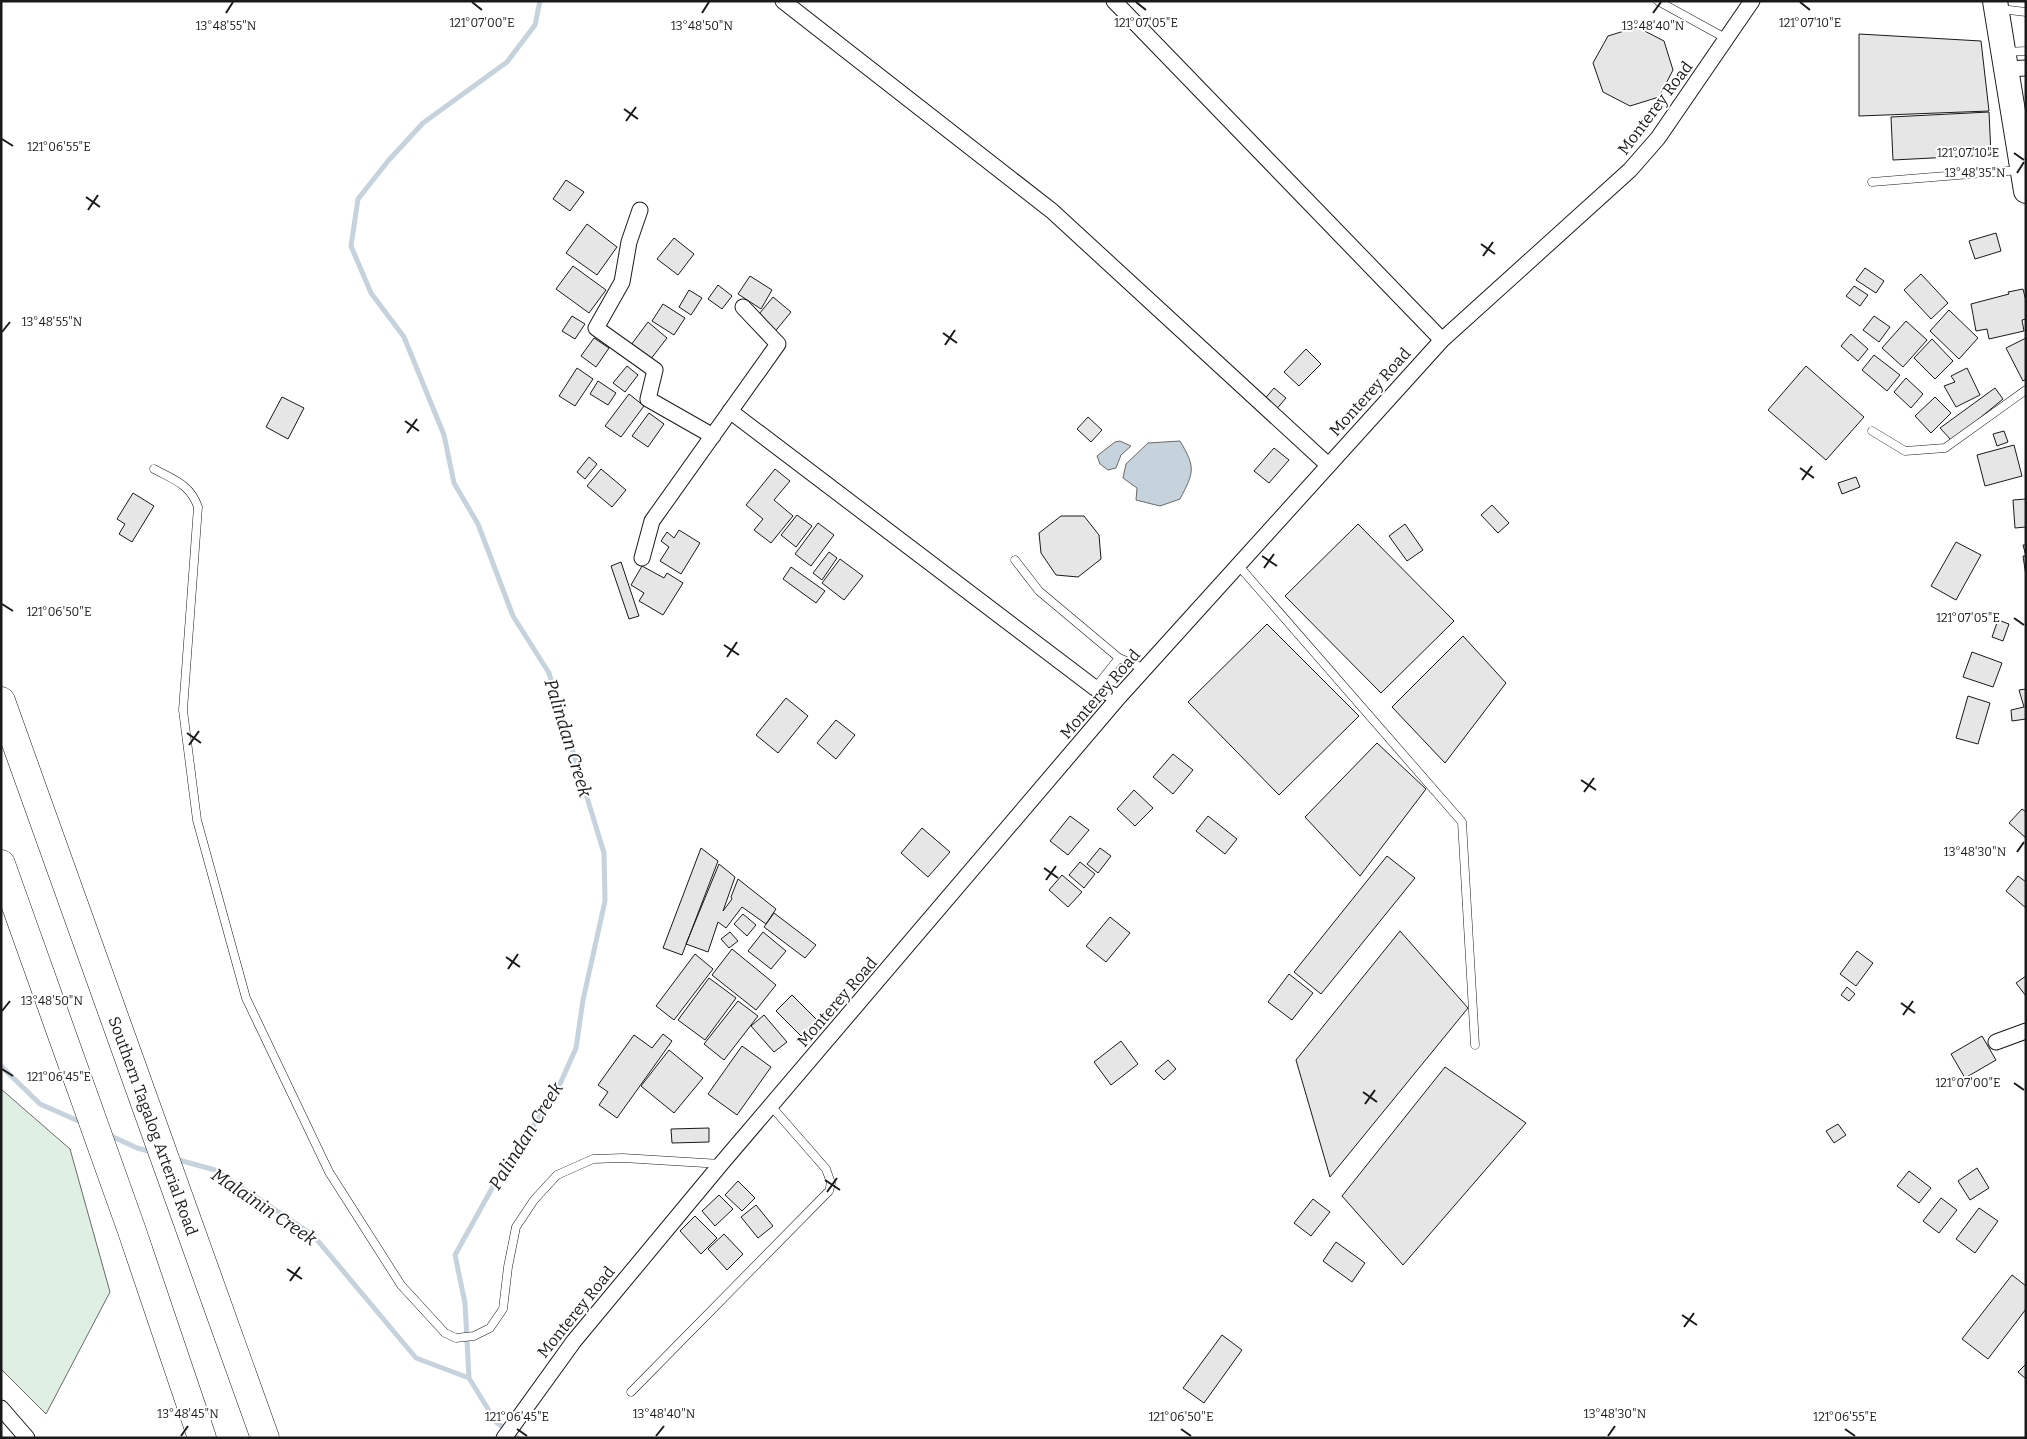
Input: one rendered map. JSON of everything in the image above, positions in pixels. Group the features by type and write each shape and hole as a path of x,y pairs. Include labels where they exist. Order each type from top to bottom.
{"highway":[{"name":"Southern Tagalog Arterial Road","path":"1,701 121,1039 200,1252 265,1438"},
{"path":"1,864 132,1231 202,1438"}],"main road":[{"path":"1996,5 2015,60 2024,180"}],"street":[{"path":"783,1 1052,211 1328,464"},
{"path":"1114,1 1442,340"},
{"name":"Monterey Road","path":"504,1438 574,1341 721,1164 1119,697 1442,340 1630,170 1658,138 1752,1"},
{"path":"640,210 630,242 622,282 596,328 655,370 648,399 713,436"},
{"path":"642,558 652,521 778,344 743,307"},
{"path":"730,411 1095,688 1119,697"},
{"path":"1996,1042 2026,1032"},
{"path":"1,1408 27,1438"}],"lane":[{"path":"1658,1 1727,39"},
{"path":"1996,5 2026,12"},
{"path":"1872,182 2024,180"},
{"path":"1872,431 1905,451 1945,448 2026,390"},
{"path":"154,469 186,487 194,495 198,506 183,710 197,820 246,998 330,1172 401,1285 445,1333 456,1338 474,1336 490,1328 503,1309 508,1267 516,1227 534,1200 557,1176 593,1159 623,1158 721,1164"},
{"path":"1015,560 1039,591 1119,658 1145,669"},
{"path":"1238,566 1462,822 1475,1046"},
{"path":"1095,688 1119,658"},
{"path":"631,1392 829,1191 831,1183 826,1169 771,1106"}],"green space":[{"path":"1,1089 70,1149 110,1292 46,1414 1,1369"}],"shaded area":[{"path":"1120,441 1131,446 1121,455 1116,468 1108,470 1100,464 1097,456 1115,442"},
{"path":"1180,441 1189,458 1191,470 1180,499 1160,506 1136,500 1137,488 1123,478 1126,464 1148,443"}],"building":[{"path":"1637,27 1664,41 1673,70 1659,97 1630,106 1603,92 1593,63 1608,36"},
{"path":"1859,34 1981,41 1989,111 1859,116"},
{"path":"1989,112 1991,155 1893,160 1891,117"},
{"path":"566,180 584,192 570,211 553,199"},
{"path":"587,224 617,247 597,275 566,253"},
{"path":"1996,233 2001,251 1975,259 1969,241"},
{"path":"674,238 694,254 678,275 657,259"},
{"path":"573,266 606,290 589,313 556,289"},
{"path":"1865,268 1884,281 1876,293 1856,280"},
{"path":"1921,274 1948,303 1931,319 1904,290"},
{"path":"750,276 772,290 761,309 738,294"},
{"path":"718,285 732,296 722,309 708,299"},
{"path":"1854,286 1868,295 1860,306 1846,296"},
{"path":"2023,289 2026,301 2026,319 2022,320 2024,331 1989,339 1987,329 1976,331 1971,304"},
{"path":"689,290 702,298 691,315 679,307"},
{"path":"773,297 791,312 773,334 755,319"},
{"path":"663,304 685,318 674,335 652,321"},
{"path":"1949,310 1978,338 1959,359 1930,331"},
{"path":"572,316 585,324 575,339 562,331"},
{"path":"1874,316 1890,327 1879,342 1863,330"},
{"path":"1906,321 1927,340 1903,367 1882,348"},
{"path":"648,322 667,338 650,360 631,345"},
{"path":"1851,334 1868,349 1858,361 1841,346"},
{"path":"594,338 609,348 596,367 581,356"},
{"path":"2026,338 2026,379 2023,381 2006,348"},
{"path":"1932,339 1953,361 1935,379 1914,358"},
{"path":"1306,349 1321,364 1299,386 1284,372"},
{"path":"1874,355 1900,375 1887,391 1862,370"},
{"path":"627,366 638,375 625,392 613,383"},
{"path":"1806,366 1864,417 1826,460 1768,410"},
{"path":"577,368 593,379 575,406 559,396"},
{"path":"1967,368 1980,395 1956,407 1944,386 1955,382 1951,376"},
{"path":"1906,378 1923,394 1911,408 1894,392"},
{"path":"598,381 616,393 608,405 590,394"},
{"path":"1274,388 1286,398 1274,412 1262,402"},
{"path":"1995,388 2003,399 1952,441 1940,428"},
{"path":"629,394 644,406 621,437 605,426"},
{"path":"282,397 304,408 288,439 266,427"},
{"path":"1935,397 1951,413 1931,433 1915,416"},
{"path":"649,413 664,424 648,447 632,436"},
{"path":"1088,417 1102,430 1091,442 1077,429"},
{"path":"2004,431 2008,442 1997,446 1993,434"},
{"path":"2014,445 2022,476 1985,486 1977,455"},
{"path":"1274,448 1289,460 1269,483 1254,471"},
{"path":"589,457 597,464 585,479 577,472"},
{"path":"601,469 626,490 612,507 587,486"},
{"path":"775,469 790,481 774,500 793,516 771,543 754,530 763,519 746,505"},
{"path":"1856,477 1860,487 1842,494 1838,483"},
{"path":"133,493 154,506 132,542 119,534 125,524 117,519"},
{"path":"2026,499 2026,527 2015,528 2013,500"},
{"path":"1492,505 1509,523 1498,533 1481,515"},
{"path":"797,515 812,526 796,547 781,535"},
{"path":"1061,516 1084,516 1099,535 1101,559 1078,577 1056,575 1041,553 1039,533"},
{"path":"818,523 834,535 811,566 795,554"},
{"path":"1358,524 1454,621 1381,693 1285,596"},
{"path":"1405,524 1423,550 1407,561 1389,536"},
{"path":"679,530 700,543 681,574 660,561 669,547 661,541 667,532 674,538"},
{"path":"1956,542 1981,555 1956,600 1931,586"},
{"path":"2023,545 2026,545 2026,556"},
{"path":"829,552 837,558 822,580 813,573"},
{"path":"2023,556 2026,556 2026,576"},
{"path":"840,559 863,576 844,600 822,583"},
{"path":"621,562 639,616 629,619 611,566"},
{"path":"642,566 664,578 667,573 683,583 663,615 639,601 644,593 631,585"},
{"path":"791,567 825,591 816,603 783,579"},
{"path":"1998,620 2009,624 2003,641 1992,637"},
{"path":"1267,624 1359,716 1279,795 1188,702"},
{"path":"1463,636 1506,683 1445,763 1392,707"},
{"path":"1972,652 2002,663 1993,687 1963,677"},
{"path":"2026,689 2026,719 2012,721 2011,710 2024,707 2019,690"},
{"path":"1968,696 1990,703 1978,744 1956,738"},
{"path":"786,698 808,716 778,753 756,735"},
{"path":"836,720 855,735 836,759 817,743"},
{"path":"1377,743 1426,789 1360,876 1305,817"},
{"path":"1173,754 1193,770 1173,794 1153,777"},
{"path":"1134,790 1153,808 1135,826 1117,809"},
{"path":"2022,809 2026,812 2026,838 2009,823"},
{"path":"1070,816 1089,830 1068,855 1050,841"},
{"path":"1208,816 1237,839 1225,854 1196,831"},
{"path":"922,828 950,852 928,877 901,853"},
{"path":"701,848 718,861 682,955 663,948"},
{"path":"1100,848 1111,856 1098,873 1087,864"},
{"path":"1387,856 1415,878 1321,994 1294,972"},
{"path":"1080,862 1095,874 1084,888 1069,875"},
{"path":"719,864 735,877 723,911 732,899 731,897 738,879 776,909 766,924 742,907 726,928 718,922 708,952 686,944"},
{"path":"1062,875 1082,892 1068,907 1049,890"},
{"path":"2018,876 2026,882 2026,908 2006,891"},
{"path":"774,913 816,945 805,958 764,927"},
{"path":"743,914 756,925 747,936 734,924"},
{"path":"1110,917 1130,933 1106,962 1086,946"},
{"path":"1400,931 1468,1008 1330,1177 1296,1060"},
{"path":"730,932 738,941 729,948 721,939"},
{"path":"763,932 786,951 771,969 748,951"},
{"path":"732,949 776,985 756,1010 712,975"},
{"path":"1857,951 1873,963 1856,986 1840,974"},
{"path":"695,954 713,969 674,1020 656,1006"},
{"path":"1289,974 1313,993 1292,1020 1268,1002"},
{"path":"2026,976 2026,996 2016,983"},
{"path":"709,978 736,998 705,1040 678,1020"},
{"path":"1847,987 1855,994 1849,1001 1841,995"},
{"path":"792,995 817,1020 801,1036 776,1011"},
{"path":"738,1001 758,1016 724,1060 704,1044"},
{"path":"764,1015 787,1042 774,1052 751,1026"},
{"path":"663,1034 672,1041 617,1118 599,1105 608,1092 598,1085 634,1035 652,1048"},
{"path":"1982,1036 1996,1060 1965,1078 1951,1054"},
{"path":"1121,1041 1138,1064 1111,1085 1094,1062"},
{"path":"742,1046 771,1067 737,1115 708,1094"},
{"path":"669,1050 703,1078 674,1113 641,1086"},
{"path":"1168,1060 1176,1069 1164,1080 1155,1071"},
{"path":"1445,1067 1526,1123 1403,1265 1342,1196"},
{"path":"1838,1124 1846,1135 1834,1143 1826,1131"},
{"path":"709,1128 709,1142 672,1143 671,1129"},
{"path":"1977,1168 1989,1188 1970,1200 1958,1181"},
{"path":"1909,1171 1931,1188 1919,1203 1897,1186"},
{"path":"738,1181 755,1198 742,1211 725,1195"},
{"path":"719,1195 733,1209 715,1226 702,1211"},
{"path":"1941,1198 1957,1210 1939,1233 1923,1221"},
{"path":"1313,1199 1330,1212 1311,1236 1294,1223"},
{"path":"756,1205 773,1226 758,1238 741,1217"},
{"path":"1979,1208 1998,1221 1975,1253 1956,1239"},
{"path":"695,1216 717,1238 701,1254 680,1231"},
{"path":"724,1234 743,1254 727,1270 708,1249"},
{"path":"1336,1242 1365,1263 1352,1282 1323,1261"},
{"path":"2012,1275 2026,1286 2026,1309 1988,1359 1962,1339"},
{"path":"1222,1335 1242,1350 1204,1403 1183,1388"},
{"path":"2026,1364 2026,1379 2018,1372"}],"waterway":[{"name":"Palindan Creek","path":"518,1438 496,1422 469,1378 465,1303 455,1255 501,1172 556,1093 576,1048 583,1000 605,901 604,853 549,673 513,616 478,524 454,483 444,435 404,337 371,293 351,246 358,199 388,161 423,123 507,62 535,25 540,1"},
{"name":"Malainin Creek","path":"1,1066 40,1104 83,1123"},
{"name":"Malainin Creek","path":"109,1135 137,1148 152,1152"},
{"name":"Malainin Creek","path":"175,1159 215,1170 313,1235 416,1358 469,1378"}]}
